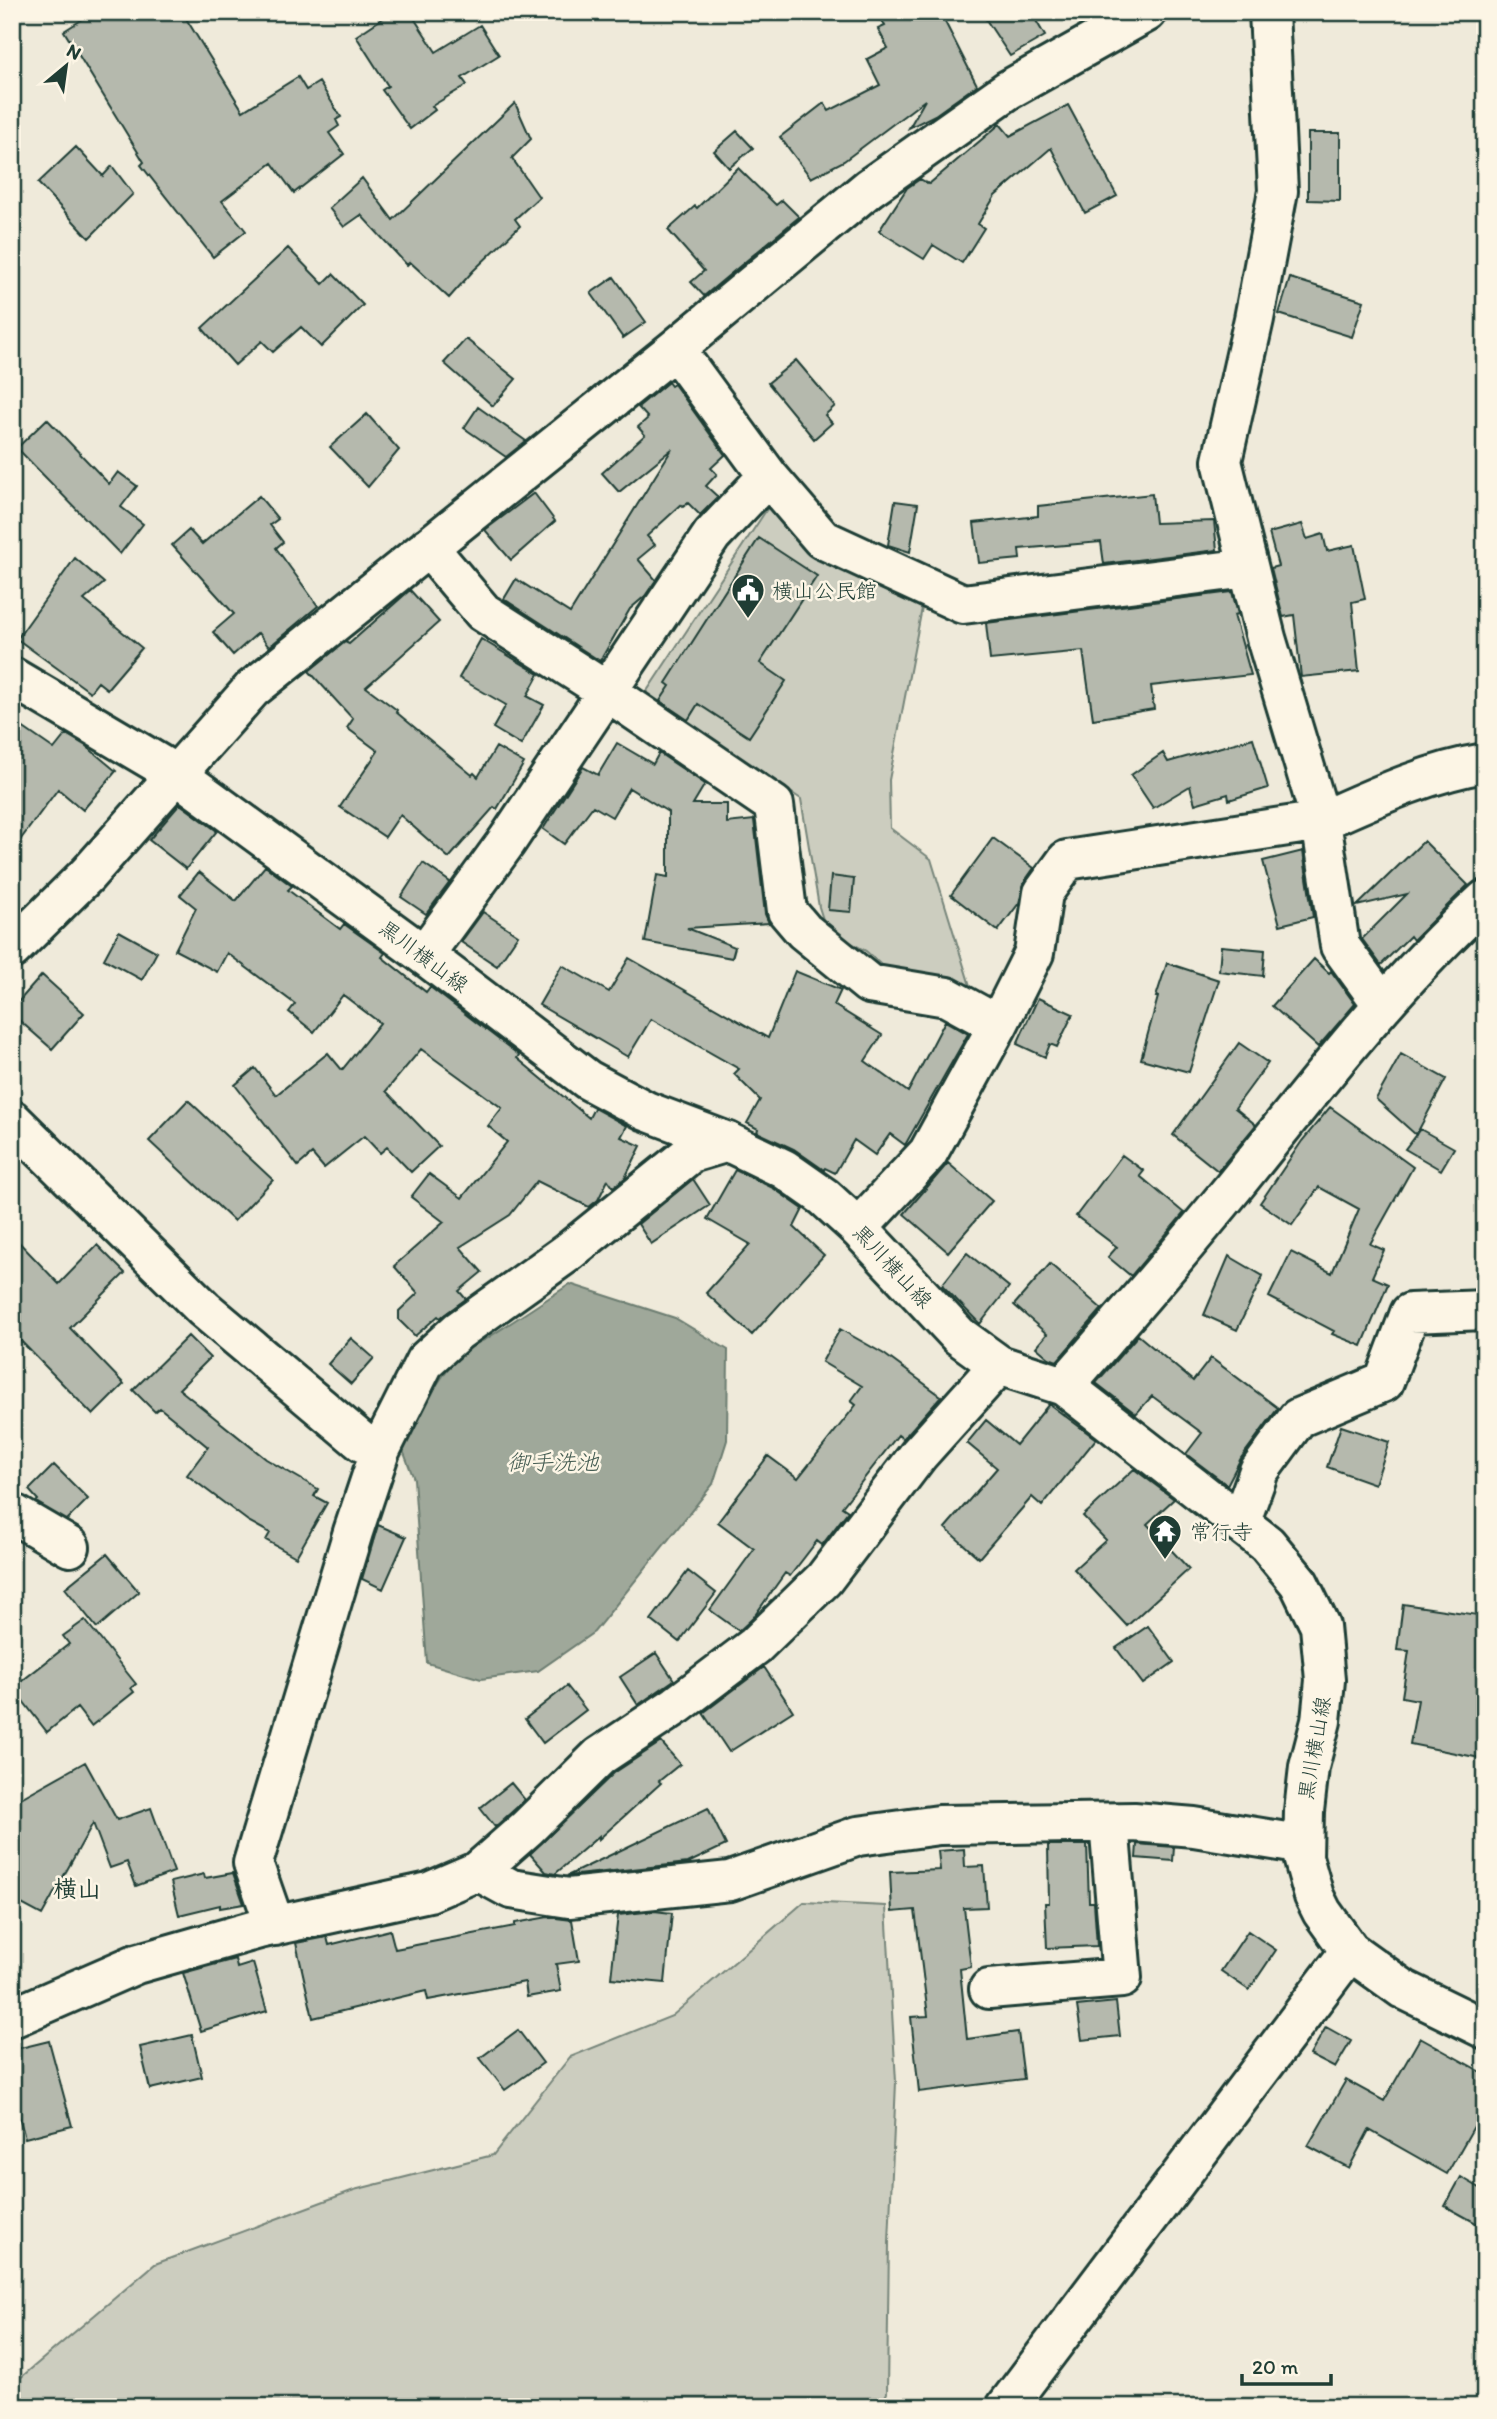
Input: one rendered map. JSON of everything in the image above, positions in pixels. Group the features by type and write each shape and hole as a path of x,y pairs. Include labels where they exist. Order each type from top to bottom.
{"street":[{"path":"12,949 88,874 252,689 675,349 869,188 1008,90 1147,12"},
{"path":"1269,12 1278,191 1254,319 1222,461 1266,638 1321,821 1340,946 1383,1005"},
{"path":"675,349 768,476 822,539 963,604 1248,568"},
{"path":"424,955 507,841 712,535 768,476"},
{"path":"428,547 483,612 774,805 787,911 804,931 869,984 947,997 998,1025"},
{"name":"黒川横山線","path":"12,677 176,774 424,955 588,1080 646,1111 728,1142 785,1169 824,1197 858,1228 959,1336 999,1364 1064,1386 1267,1544 1299,1583 1320,1626 1325,1681 1321,1721 1309,1767 1303,1843 1303,1857 1314,1896 1350,1951 1403,1989 1485,2029"},
{"path":"858,1228 928,1153 1034,953 1043,893 1067,860 1321,821 1376,797 1464,766 1485,763"},
{"path":"1064,1386 1178,1256 1358,1033 1460,923 1485,900"},
{"path":"12,1120 204,1309 362,1443 380,1451"},
{"path":"275,1926 253,1863 380,1451 425,1361 458,1331 567,1253 691,1153 728,1142"},
{"path":"1240,1522 1259,1471 1298,1418 1384,1382 1410,1313 1485,1310"},
{"path":"12,2018 136,1964 275,1926 429,1892 478,1871 527,1828 600,1756 677,1705 755,1646 824,1579 919,1454 999,1364"},
{"path":"12,1513 71,1548"},
{"path":"478,1871 511,1889 569,1898 730,1881 858,1836 939,1825 1110,1823 1194,1827 1303,1843"},
{"path":"989,1989 1122,1978 1110,1823"},
{"path":"1006,2407 1350,1951"}],"shaded area":[{"path":"773,500 816,558 922,608 889,780 890,828 931,859 971,989 891,974 866,951 826,929 819,907 801,799 645,694"},
{"path":"804,1902 886,1906 896,2082 889,2242 887,2393 880,2407 12,2407 12,2385 155,2264 354,2190 493,2155 570,2057 672,2016"}],"water":[{"name":"御手洗池","path":"570,1284 675,1318 728,1350 727,1440 713,1484 594,1632 538,1671 481,1679 427,1663 414,1479 399,1440 460,1351 486,1339"}],"building":[{"path":"94,12 182,12 243,111 298,77 306,90 319,82 341,117 336,120 339,126 329,133 344,154 294,193 272,163 222,201 246,231 213,257 141,165 144,162 64,31"},
{"path":"392,12 410,12 436,52 480,25 499,55 462,78 467,85 432,106 435,110 410,129 382,90 388,86 356,36"},
{"path":"878,12 940,12 977,85 935,115 909,128 925,100 844,161 811,178 780,137 824,103 829,111 880,85 867,59 888,48 878,29 885,26"},
{"path":"981,12 1031,12 1045,36 1010,56"},
{"path":"515,103 531,139 512,158 539,197 515,219 520,226 449,298 410,262 407,265 361,215 344,227 329,208 362,178 393,220"},
{"path":"1068,105 1117,196 1085,213 1051,148 995,196 978,224 984,228 962,263 933,245 924,259 879,231 907,188 920,179 929,184 1000,124 1010,136"},
{"path":"737,131 753,148 729,168 714,151"},
{"path":"1308,133 1340,133 1340,201 1308,200"},
{"path":"76,147 103,176 112,166 133,194 89,238 38,183"},
{"path":"738,168 776,205 782,200 799,217 704,296 691,282 704,271 668,230 695,206 697,208"},
{"path":"288,248 323,284 333,274 363,305 321,347 301,327 273,352 262,341 235,365 202,328"},
{"path":"614,277 646,322 623,338 591,293"},
{"path":"1290,278 1364,301 1352,337 1279,314"},
{"path":"466,339 516,379 493,406 444,363"},
{"path":"796,360 835,406 825,415 832,423 814,439 768,383"},
{"path":"668,382 671,386 674,384 725,455 711,468 717,474 706,486 718,497 700,515 688,503 683,507 681,505 647,536 655,545 638,559 656,580 645,596 630,609 600,661 504,599 516,579 570,613 672,449 619,492 602,473 645,435 638,427 648,418 638,407"},
{"path":"478,407 526,441 506,457 464,428"},
{"path":"367,414 399,450 368,487 330,447"},
{"path":"47,419 109,484 118,472 137,486 121,507 143,524 120,554 17,448"},
{"path":"534,493 555,521 511,560 485,530"},
{"path":"1152,494 1155,523 1214,521 1217,550 1104,564 1101,542 1019,549 1020,559 979,563 974,523 1038,516 1038,506"},
{"path":"259,496 278,519 270,525 283,542 276,548 318,606 269,647 258,633 233,655 213,632 234,614 172,545 189,530 202,544"},
{"path":"895,501 918,504 910,552 888,545"},
{"path":"1302,524 1307,539 1323,534 1327,551 1354,545 1365,599 1352,602 1359,671 1301,677 1294,615 1283,617 1271,568 1278,566 1269,533"},
{"name":"横山公民館","path":"759,538 817,576 760,663 786,681 749,737 698,704 688,720 660,701 670,686 666,683"},
{"path":"75,558 104,583 84,600 142,648 107,689 98,682 90,692 17,639"},
{"path":"410,590 439,622 366,687 397,710 396,712 472,775 474,773 478,777 496,747 524,763 497,809 494,807 449,858 400,815 385,837 340,807 378,751 347,728 353,719 309,671 345,642 349,644"},
{"path":"1232,592 1238,614 1234,615 1251,675 1151,686 1154,709 1093,719 1083,651 990,660 986,623"},
{"path":"481,639 539,674 527,696 544,705 521,745 493,728 506,705 459,678"},
{"path":"12,720 54,749 66,734 86,746 116,771 83,810 58,789 12,851"},
{"path":"1253,738 1268,788 1229,800 1228,794 1195,804 1190,786 1153,808 1131,775 1163,753 1168,762"},
{"path":"617,743 653,764 659,753 705,784 693,804 727,804 727,823 754,820 765,914 769,923 687,928 735,947 732,958 645,942 657,875 668,877 668,812 629,788 612,817 593,806 564,844 543,829 583,767 598,775"},
{"path":"180,804 217,831 186,869 149,840"},
{"path":"993,838 1034,868 1025,881 1019,903 998,931 951,895"},
{"path":"1424,841 1468,885 1413,940 1410,936 1381,965 1362,939 1407,894 1357,906"},
{"path":"1303,851 1313,917 1280,925 1263,861"},
{"path":"423,863 450,882 426,914 401,897"},
{"path":"265,866 292,886 288,890 340,929 344,924 385,953 382,957 426,992 430,987 519,1055 517,1058 589,1118 594,1108 627,1126 621,1137 641,1146 625,1178 613,1187 608,1180 598,1200 589,1207 537,1181 510,1215 460,1247 482,1272 459,1291 466,1299 440,1318 438,1316 415,1336 399,1320 399,1311 418,1293 394,1266 444,1222 411,1197 429,1174 462,1198 507,1142 488,1126 502,1108 421,1049 386,1091 439,1146 411,1172 387,1147 380,1153 364,1136 324,1168 312,1154 298,1166 235,1085 255,1068 276,1095 328,1053 342,1070 380,1023 343,995 314,1032 289,1012 295,1004 227,953 217,972 175,950 196,908 180,895 199,872 236,901"},
{"path":"831,876 854,879 851,912 828,910"},
{"path":"483,912 518,935 497,966 461,942"},
{"path":"119,931 157,952 142,980 104,959"},
{"path":"1221,946 1265,950 1263,976 1219,971"},
{"path":"629,958 768,1038 795,971 841,990 834,1005 882,1035 865,1061 908,1092 945,1021 968,1034 905,1145 890,1134 875,1155 854,1140 835,1173 825,1168 824,1170 794,1149 757,1132 758,1129 747,1123 760,1100 734,1074 739,1069 651,1019 628,1057 539,1005 562,965 609,992"},
{"path":"1314,959 1329,973 1331,971 1355,1004 1318,1047 1272,1006"},
{"path":"1167,963 1219,980 1189,1072 1141,1059"},
{"path":"42,975 84,1013 52,1049 12,1014 12,1009"},
{"path":"1038,998 1073,1014 1057,1047 1050,1044 1045,1057 1017,1044"},
{"path":"1239,1043 1268,1063 1235,1108 1256,1125 1218,1171 1173,1135"},
{"path":"1401,1054 1446,1079 1416,1135 1376,1099"},
{"path":"188,1100 273,1180 234,1221 149,1141"},
{"path":"1330,1107 1413,1167 1370,1244 1384,1250 1372,1277 1388,1284 1362,1346 1332,1334 1334,1331 1269,1297 1291,1252 1332,1273 1359,1209 1319,1187 1292,1225 1260,1203 1302,1141"},
{"path":"1420,1129 1454,1148 1441,1170 1405,1149"},
{"path":"1122,1155 1144,1171 1140,1176 1184,1213 1131,1276 1108,1257 1117,1247 1076,1216"},
{"path":"948,1163 992,1201 948,1252 904,1214"},
{"path":"735,1170 773,1188 803,1209 794,1227 824,1255 752,1335 706,1293 750,1244 707,1219"},
{"path":"693,1179 710,1205 651,1244 638,1224"},
{"path":"12,1235 59,1284 97,1245 125,1273 70,1328 124,1384 93,1415 12,1332"},
{"path":"967,1253 1009,1287 980,1324 942,1285"},
{"path":"1229,1256 1263,1276 1237,1330 1204,1315"},
{"path":"1050,1264 1102,1309 1057,1361 1036,1347 1047,1334 1014,1305"},
{"path":"840,1329 884,1354 941,1396 903,1439 898,1435 842,1507 848,1511 822,1545 817,1541 790,1576 785,1573 753,1618 739,1631 710,1610 754,1549 718,1522 768,1456 798,1478 856,1405 851,1401 862,1386 822,1362"},
{"path":"1138,1335 1193,1381 1211,1358 1278,1408 1241,1458 1227,1485 1186,1454 1202,1433 1152,1396 1136,1414 1096,1383"},
{"path":"188,1336 210,1358 179,1389 266,1459 318,1489 314,1496 327,1503 296,1557 266,1540 270,1533 248,1521 187,1475 208,1447 160,1408 155,1412 133,1390"},
{"path":"351,1338 374,1358 351,1384 328,1364"},
{"path":"1049,1404 1096,1439 1042,1506 1032,1497 979,1558 945,1528 997,1468 967,1443 986,1420 1016,1445"},
{"path":"1341,1426 1389,1442 1375,1484 1327,1467"},
{"path":"54,1465 88,1499 67,1520 36,1502 38,1500 29,1490"},
{"path":"1134,1469 1174,1499 1147,1524 1189,1569 1127,1626 1074,1569 1106,1540 1083,1516"},
{"path":"378,1525 406,1537 383,1589 362,1579"},
{"path":"107,1554 139,1592 97,1628 65,1588"},
{"path":"688,1571 716,1593 679,1642 651,1620"},
{"path":"1403,1604 1485,1616 1485,1759 1410,1744 1418,1700 1402,1697 1409,1651 1397,1650"},
{"path":"85,1620 136,1684 131,1688 134,1692 91,1726 77,1708 47,1732 13,1688 69,1644 63,1636"},
{"path":"1148,1626 1174,1662 1143,1684 1116,1648"},
{"path":"656,1653 674,1680 638,1705 620,1677"},
{"path":"764,1667 793,1711 729,1752 703,1713"},
{"path":"567,1686 586,1710 543,1743 525,1719"},
{"path":"661,1742 680,1764 599,1839 599,1836 555,1874 546,1872 530,1854 614,1773"},
{"path":"85,1762 117,1820 151,1808 174,1872 136,1886 127,1862 110,1868 93,1823 42,1915 12,1899 12,1803"},
{"path":"511,1783 525,1800 495,1827 480,1808"},
{"path":"708,1808 726,1845 688,1863 567,1876"},
{"path":"1137,1844 1174,1847 1173,1861 1136,1858"},
{"path":"1048,1845 1087,1845 1089,1902 1094,1902 1097,1946 1047,1948 1045,1903 1049,1903"},
{"path":"964,1849 965,1867 984,1866 987,1907 964,1908 971,1967 960,1969 967,2039 1018,2032 1024,2079 919,2092 911,2017 928,2016 915,1910 892,1912 890,1872 940,1870 938,1851"},
{"path":"233,1873 244,1904 220,1908 220,1905 179,1915 171,1882 204,1874 205,1878"},
{"path":"654,1911 672,1913 665,1983 611,1978 618,1915"},
{"path":"548,1917 572,1920 579,1961 556,1964 561,1991 527,1997 525,1982 428,2000 426,1991 313,2018 296,1943 327,1937 329,1945 390,1930 395,1949"},
{"path":"1248,1931 1276,1950 1249,1990 1221,1971"},
{"path":"235,1959 237,1968 253,1963 267,2011 201,2031 183,1973"},
{"path":"1116,2002 1120,2036 1082,2040 1077,2006"},
{"path":"1326,2027 1351,2041 1335,2068 1310,2055"},
{"path":"518,2030 543,2063 505,2090 480,2058"},
{"path":"192,2035 202,2077 150,2089 140,2047"},
{"path":"1420,2038 1485,2074 1485,2107 1447,2174 1369,2130 1349,2168 1308,2146 1346,2080 1384,2101"},
{"path":"49,2041 72,2126 25,2138 12,2091 12,2050"},
{"path":"1461,2177 1485,2191 1485,2228 1445,2206"}],"place":[{"name":"横山公民館","path":"748,620"},
{"name":"常行寺","path":"1165,1561"}],"district":[{"name":"横山","path":"77,1888"}]}
